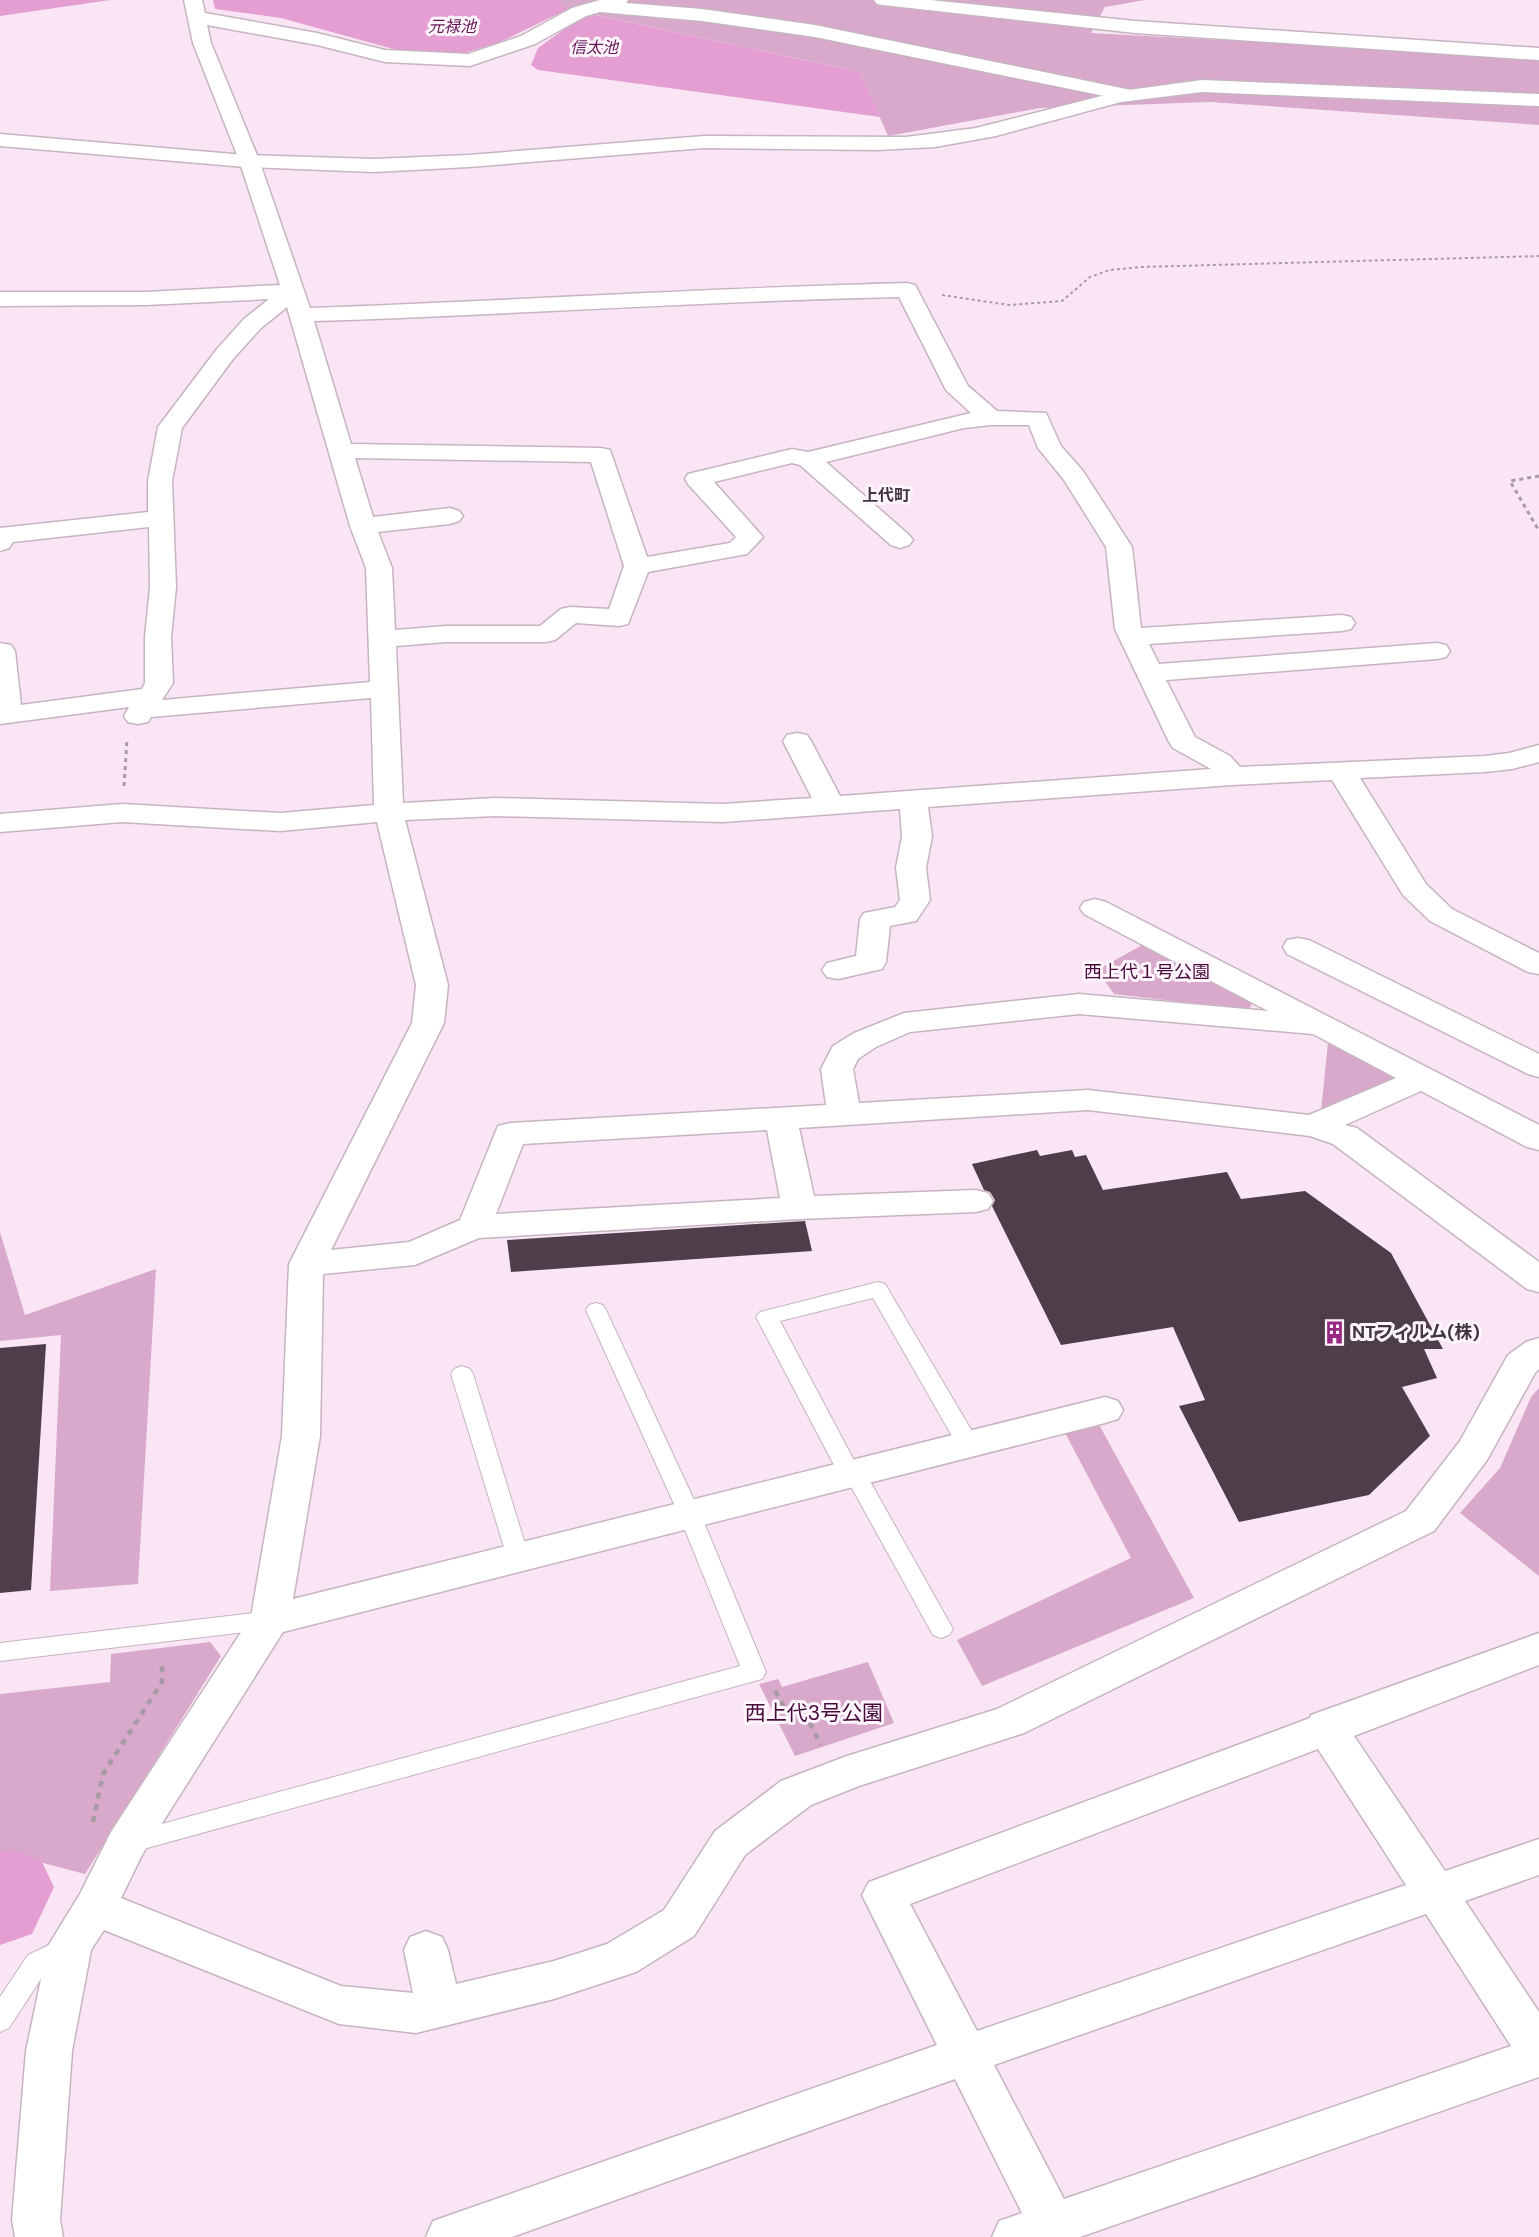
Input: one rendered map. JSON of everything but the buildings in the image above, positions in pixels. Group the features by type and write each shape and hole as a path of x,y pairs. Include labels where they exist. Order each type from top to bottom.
{"street":[{"path":"39,2237 36,2220 49,2051 70,1946 95,1906 126,1844 270,1620 301,1436 306,1264 428,1023 432,985 389,812 379,568 363,526 297,303 249,160 202,43 194,9 385,56 470,60 528,40 579,12 620,0"},
{"path":"883,0 1032,18 1135,27 1539,54"},
{"path":"599,6 702,15 815,31 1129,95"},
{"path":"0,140 327,165 397,165 707,142 880,145 934,141 1002,130 1129,95 1155,90 1202,87 1539,100"},
{"path":"0,299 108,301 226,296 297,303 511,308 739,294 908,290 958,390 991,418"},
{"path":"143,707 159,683 158,638 163,587 160,481 170,427 225,354 245,332 297,303"},
{"path":"637,566 738,549 750,537 697,479 792,456 808,459 964,421 991,418 1038,418 1050,448 1074,476 1119,547 1128,629 1183,742 1220,762 1232,776"},
{"path":"342,451 601,455 637,566 619,618 570,615 546,634 446,634 382,639"},
{"path":"808,459 900,540"},
{"path":"363,526 450,516"},
{"path":"0,543 4,535 161,518"},
{"path":"1132,637 1342,623"},
{"path":"1296,626 1316,661"},
{"path":"2,651 4,715 385,689"},
{"path":"1149,673 1437,651"},
{"path":"797,741 831,806"},
{"path":"0,823 122,813 280,822 389,812 495,807 723,813 1232,776 1485,764 1512,761 1539,753"},
{"path":"1341,771 1414,890 1441,915 1539,965"},
{"path":"838,970 871,962 875,919 905,915 915,900 911,868 917,836 913,798"},
{"path":"1095,908 1539,1139"},
{"path":"1298,947 1539,1067"},
{"path":"844,1114 837,1069 844,1053 865,1040 904,1023 1078,1004 1321,1025"},
{"path":"1313,1126 1423,1078"},
{"path":"474,1227 510,1134 1089,1100 1313,1126 1345,1136 1539,1280"},
{"path":"781,1118 799,1208"},
{"path":"306,1264 415,1253 474,1227 799,1208 976,1201"},
{"path":"95,1906 339,2005 416,2013 554,1980 620,1959 679,1923 730,1844 796,1793 847,1773 1010,1721 1419,1521 1474,1450 1521,1364 1539,1351"},
{"path":"270,1620 1105,1410"},
{"path":"1539,1649 884,1894 966,2055 1034,2230 1539,2057"},
{"path":"1326,1727 1539,2050"},
{"path":"450,2237 505,2228 966,2055 1539,1857"},
{"path":"426,1950 439,2009"}],"lane":[{"path":"941,1629 852,1474 767,1317 878,1289 968,1444"},
{"path":"126,1844 754,1672 690,1515 596,1310"},
{"path":"462,1374 518,1557"},
{"path":"0,1652 270,1620"},
{"path":"0,2020 37,1963 70,1946"}],"path":[{"path":"908,290 1009,304 1062,302 1090,277 1110,270 1141,267 1539,256"},
{"path":"1539,476 1510,481 1539,531"},
{"path":"122,813 128,726 143,707"},
{"path":"103,1774 162,1682 162,1659"},
{"path":"754,1672 767,1676 783,1705 809,1722 824,1752"}],"green space":[{"path":"557,0 1145,0 1105,7 1091,33 1539,57 1539,125 1210,102 1040,108 888,136 860,72 568,9"},
{"name":"西上代１号公園","path":"1146,943 1254,998 1249,1010 1114,994 1097,970"},
{"path":"1329,1033 1411,1078 1321,1111"},
{"path":"0,1232 25,1315 156,1269 138,1584 50,1591 61,1335 0,1341"},
{"path":"1539,1388 1539,1576 1460,1513 1500,1468 1531,1397"},
{"path":"1097,1421 1194,1598 982,1686 957,1640 1131,1558 1063,1429"},
{"path":"210,1642 221,1656 85,1874 32,1860 0,1864 0,1694 110,1682 111,1654"},
{"name":"西上代3号公園","path":"868,1662 894,1723 795,1756 759,1684 778,1679 782,1687"}],"water":[{"path":"0,0 110,0 0,16"},
{"name":"元禄池","path":"213,0 557,0 568,9 498,43 461,54 397,50 281,18 215,9"},
{"name":"信太池","path":"595,15 860,72 880,117 538,70 531,65 538,48 580,18"}],"waterway":[{"path":"0,1907 9,1887"}],"place":[{"name":"NTフィルム(株)","path":"1334,1332"}],"district":[{"name":"上代町","path":"886,495"}]}
